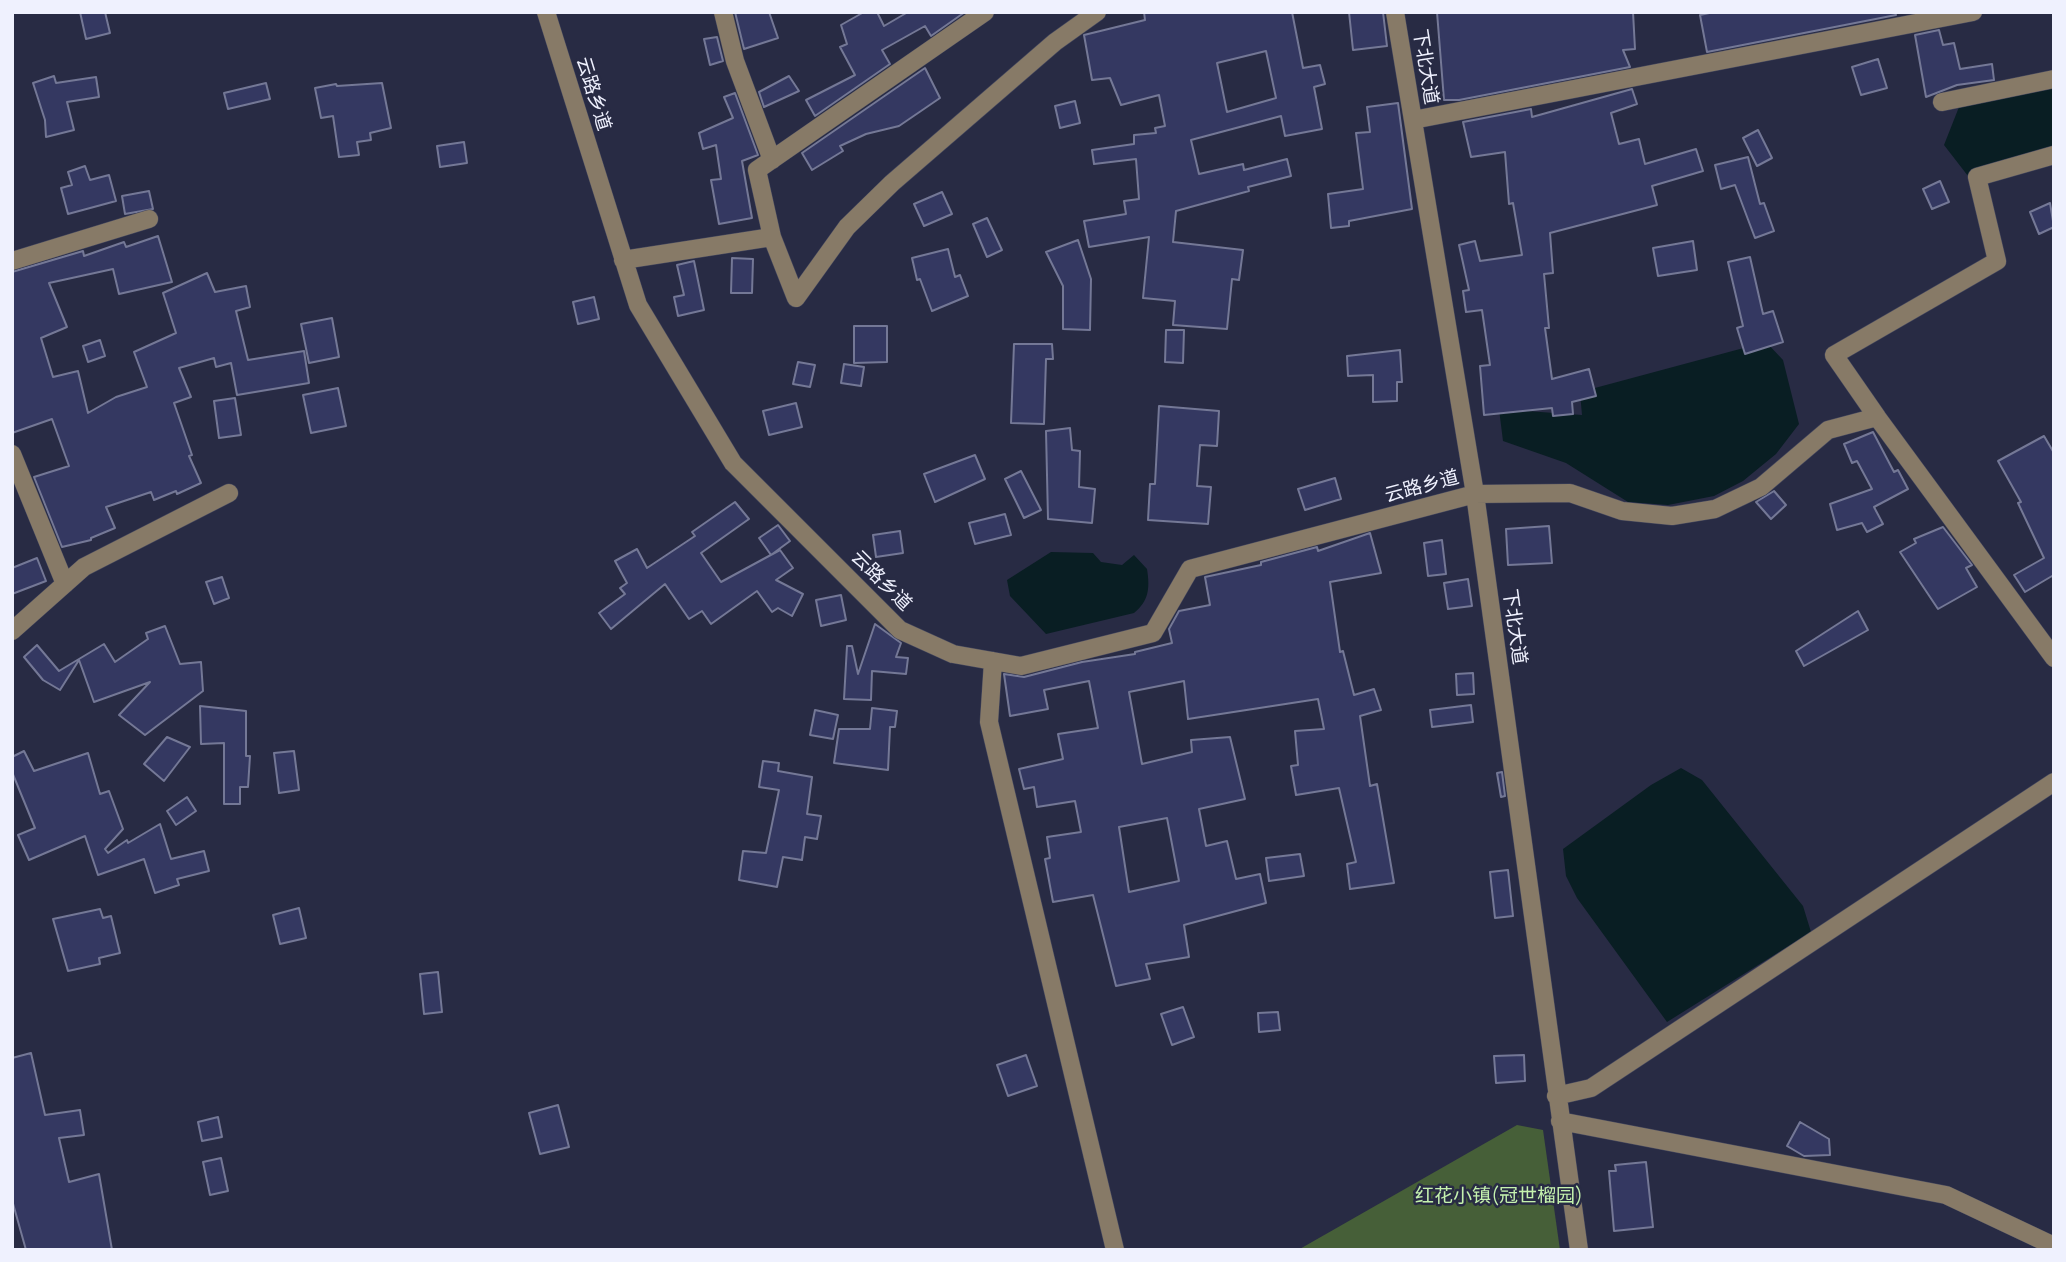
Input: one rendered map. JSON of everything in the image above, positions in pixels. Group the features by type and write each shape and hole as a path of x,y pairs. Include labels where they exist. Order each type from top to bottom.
{"street":[{"name":"云路乡道","path":"546,12 638,305 733,463 900,630 953,654 1021,666 1153,633 1190,569 1475,494 1570,493 1622,511 1672,516 1715,509 1761,487 1828,430 1877,417"},
{"path":"723,12 735,61 772,160"},
{"path":"985,12 757,170 772,237 796,298 847,227 892,183 1055,43 1096,12"},
{"name":"下北大道","path":"1395,12 1475,494 1578,1250"},
{"path":"1413,120 1973,12"},
{"path":"1942,102 2054,79"},
{"path":"2054,155 1977,177 1997,261 1834,355 2054,658"},
{"path":"12,261 149,219"},
{"path":"623,260 772,237"},
{"path":"12,454 65,584"},
{"path":"12,631 84,567 229,494"},
{"path":"993,661 989,722 1115,1250"},
{"path":"1556,1096 1591,1088 2054,782"},
{"path":"1560,1121 1946,1195 2054,1246"}],"green space":[{"name":"红花小镇(冠世榴园)","path":"1517,1125 1543,1130 1560,1250 1298,1250"}],"shaded area":[{"path":"2054,88 2054,148 1968,176 1944,145 1959,107"},
{"path":"1766,342 1783,360 1799,424 1776,454 1743,481 1714,496 1668,505 1628,502 1566,463 1503,441 1499,409 1582,415 1580,392"},
{"path":"1051,552 1093,553 1101,562 1122,565 1134,555 1147,569 1148,588 1145,599 1134,613 1046,634 1010,596 1007,580"},
{"path":"1681,768 1702,780 1803,906 1811,932 1667,1022 1577,898 1566,876 1563,849 1651,785"}],"building":[{"path":"80,12 105,12 110,33 86,39"},
{"path":"735,12 769,12 778,38 744,49"},
{"path":"864,12 877,12 884,26 908,12 965,12 931,36 925,26 882,50 890,64 815,116 806,100 855,75 840,47 847,44 841,25"},
{"path":"1144,12 1292,12 1303,68 1320,65 1325,84 1314,87 1322,129 1285,136 1281,116 1191,140 1199,174 1243,164 1244,170 1287,159 1291,176 1248,187 1249,191 1176,211 1173,242 1243,250 1239,280 1232,279 1227,329 1173,325 1175,301 1143,298 1149,237 1089,247 1084,221 1126,214 1124,201 1139,199 1136,159 1094,164 1092,150 1134,144 1134,135 1156,133 1155,128 1165,126 1159,95 1121,105 1110,78 1092,80 1084,35 1145,20","holes":["1266,51 1276,98 1227,112 1217,63"]},
{"path":"1349,12 1383,12 1387,46 1353,50"},
{"path":"1437,12 1633,12 1635,49 1623,50 1630,67 1459,100 1444,100"},
{"path":"1714,12 1895,12 1896,15 1707,52 1700,15"},
{"path":"1939,30 1943,45 1954,43 1960,69 1992,64 1994,80 1957,85 1926,97 1915,35"},
{"path":"717,37 723,61 710,65 704,39"},
{"path":"1878,59 1887,88 1861,95 1852,67"},
{"path":"925,68 940,98 899,126 866,134 840,146 843,151 812,170 802,153"},
{"path":"54,76 56,83 96,77 99,97 67,102 74,130 46,137 45,120 33,83"},
{"path":"789,76 799,91 764,107 759,92"},
{"path":"266,83 270,99 228,109 224,93"},
{"path":"382,83 391,128 370,133 371,140 357,142 359,155 339,157 333,116 321,118 315,88 336,84"},
{"path":"1632,89 1637,104 1611,113 1619,144 1639,139 1645,164 1696,149 1703,171 1652,186 1657,205 1550,233 1553,273 1544,274 1549,328 1545,328 1552,379 1589,369 1596,396 1572,402 1573,414 1553,416 1552,408 1484,415 1480,366 1490,365 1482,310 1466,312 1463,291 1469,290 1459,245 1475,241 1480,261 1522,255 1513,203 1509,204 1505,152 1471,157 1463,122 1531,109 1532,117"},
{"path":"735,93 758,155 742,161 752,218 719,224 711,180 721,179 716,145 703,149 699,133 733,118 724,97"},
{"path":"1075,101 1080,123 1060,128 1055,106"},
{"path":"1398,103 1412,209 1349,221 1349,226 1331,228 1328,194 1363,189 1356,133 1370,132 1367,107"},
{"path":"1758,130 1772,158 1757,166 1743,138"},
{"path":"464,142 467,163 440,167 437,146"},
{"path":"1748,157 1760,204 1764,203 1774,231 1755,238 1735,185 1721,189 1715,165"},
{"path":"85,166 90,180 109,175 116,201 68,214 61,188 72,185 68,172"},
{"path":"1940,181 1949,202 1932,209 1923,189"},
{"path":"149,191 153,209 125,214 122,196"},
{"path":"942,192 952,214 924,226 914,204"},
{"path":"2050,203 2054,227 2039,234 2030,212"},
{"path":"987,218 1002,250 987,257 973,224"},
{"path":"158,236 172,282 119,294 113,269 49,283 67,327 41,338 53,377 78,371 88,413 116,397 147,387 134,352 176,333 163,293 207,273 215,292 246,286 250,307 236,311 248,360 304,351 309,383 237,395 231,363 216,367 214,358 179,368 191,397 174,403 192,455 189,456 201,483 177,494 176,491 154,500 151,492 106,507 115,528 91,540 62,547 34,477 69,466 52,419 12,433 12,272 83,251 84,256 124,242 126,247"},
{"path":"1078,240 1091,279 1090,330 1063,329 1063,286 1046,252"},
{"path":"1693,241 1697,270 1658,276 1653,248"},
{"path":"948,249 955,277 960,275 968,296 932,311 920,279 917,280 912,258"},
{"path":"1750,257 1763,314 1773,311 1783,342 1745,354 1737,328 1743,326 1728,262"},
{"path":"732,258 753,259 752,293 731,293"},
{"path":"694,261 704,310 678,316 674,297 684,295 677,265"},
{"path":"594,297 599,319 578,324 573,302"},
{"path":"332,318 339,357 309,363 301,324"},
{"path":"854,326 887,326 887,362 854,363"},
{"path":"1166,330 1184,330 1183,363 1165,362"},
{"path":"100,340 105,356 88,362 83,346"},
{"path":"1014,344 1052,344 1053,359 1046,359 1044,424 1011,423"},
{"path":"1400,350 1402,382 1397,382 1397,401 1373,402 1373,375 1348,376 1347,356"},
{"path":"798,362 815,365 810,387 793,384"},
{"path":"844,364 864,367 861,386 841,383"},
{"path":"338,388 346,426 311,433 303,395"},
{"path":"235,398 241,435 219,438 214,401"},
{"path":"796,403 802,427 769,435 763,411"},
{"path":"1159,406 1219,411 1217,446 1200,445 1197,486 1211,487 1208,524 1148,520 1150,484 1155,484"},
{"path":"1070,428 1072,450 1080,451 1079,487 1095,489 1092,523 1048,519 1046,431"},
{"path":"1873,432 1894,472 1898,470 1908,489 1874,507 1883,524 1867,532 1862,523 1837,530 1830,504 1872,489 1857,461 1852,463 1844,444"},
{"path":"2044,436 2054,453 2054,579 2052,576 2025,592 2014,575 2044,558 2018,503 2021,502 1998,461"},
{"path":"975,455 985,479 935,502 924,474"},
{"path":"1021,471 1041,510 1024,518 1005,479"},
{"path":"1335,478 1341,499 1305,510 1298,489"},
{"path":"1774,491 1786,505 1771,519 1756,502"},
{"path":"735,502 749,519 701,553 721,582 780,550 793,568 776,580 803,594 792,616 778,608 772,612 757,591 711,624 702,611 689,619 665,584 611,629 599,613 625,594 620,588 627,583 615,561 637,549 647,568 695,536 692,532"},
{"path":"1005,514 1011,535 975,544 969,523"},
{"path":"778,525 790,541 771,555 759,538"},
{"path":"1549,526 1552,563 1508,565 1506,529"},
{"path":"1943,527 1972,565 1966,568 1977,587 1938,609 1900,552 1916,543 1914,539"},
{"path":"900,531 903,553 876,557 873,535"},
{"path":"1370,533 1381,573 1330,582 1340,652 1343,651 1354,695 1374,689 1381,710 1360,716 1370,786 1377,784 1394,883 1350,889 1347,864 1356,862 1339,788 1296,795 1291,766 1298,765 1295,731 1324,729 1318,699 1188,719 1184,681 1129,692 1142,764 1192,752 1191,740 1230,737 1245,799 1199,809 1206,846 1227,841 1236,879 1260,874 1266,903 1184,925 1189,957 1146,964 1150,979 1116,986 1093,895 1053,902 1045,859 1050,858 1047,837 1081,832 1075,801 1037,807 1034,787 1024,789 1019,769 1063,759 1058,734 1098,728 1089,681 1044,690 1048,709 1010,716 1004,674 1024,677 1082,662 1135,654 1172,643 1169,629 1179,611 1210,605 1205,577 1261,565 1261,562 1317,547 1318,551","holes":["1167,818 1179,881 1129,892 1119,827"]},
{"path":"1442,540 1446,574 1428,576 1424,543"},
{"path":"37,558 46,581 12,594 12,568"},
{"path":"222,577 229,598 214,604 206,582"},
{"path":"1468,579 1472,606 1448,609 1444,583"},
{"path":"841,595 846,620 821,626 816,600"},
{"path":"1858,611 1868,630 1804,666 1796,651"},
{"path":"875,624 901,643 896,657 908,658 906,674 872,671 871,700 844,699 847,646 852,646 858,674"},
{"path":"165,626 180,664 201,662 203,691 145,735 119,715 150,682 94,702 79,660 60,690 43,680 24,657 37,645 59,671 104,644 115,662 148,639 146,633"},
{"path":"1473,673 1474,694 1457,695 1456,674"},
{"path":"1471,705 1473,722 1432,727 1430,710"},
{"path":"200,706 246,711 246,756 250,756 248,787 240,787 240,804 224,804 224,743 201,744"},
{"path":"872,708 897,711 895,727 890,727 888,770 834,763 839,729 870,729"},
{"path":"815,710 838,715 833,739 810,735"},
{"path":"167,737 190,747 164,781 144,764"},
{"path":"24,751 34,771 88,753 100,794 109,791 123,829 105,849 108,853 160,824 171,859 204,851 209,871 177,879 179,885 155,893 144,859 98,875 85,836 29,860 18,835 35,828 12,772 12,757"},
{"path":"294,751 299,790 279,793 274,753"},
{"path":"763,761 779,763 778,771 812,777 807,814 821,816 817,839 805,837 802,860 783,857 777,887 739,880 743,851 766,853 779,790 759,787"},
{"path":"1502,772 1505,796 1501,797 1497,773"},
{"path":"187,797 196,811 176,825 167,811"},
{"path":"1300,854 1304,876 1269,881 1266,858"},
{"path":"1508,870 1513,916 1495,918 1490,872"},
{"path":"299,908 306,938 280,944 273,915"},
{"path":"100,909 103,918 111,916 120,953 99,958 100,964 68,971 53,919"},
{"path":"438,972 442,1012 424,1014 420,974"},
{"path":"1183,1007 1194,1037 1172,1045 1161,1014"},
{"path":"1278,1012 1280,1030 1259,1032 1258,1013"},
{"path":"31,1053 45,1115 80,1110 84,1135 59,1138 69,1182 99,1174 112,1250 26,1250 12,1200 12,1058"},
{"path":"1026,1055 1037,1086 1008,1096 997,1065"},
{"path":"1524,1055 1525,1081 1496,1083 1494,1056"},
{"path":"558,1105 569,1147 540,1154 529,1113"},
{"path":"218,1117 222,1137 202,1141 198,1122"},
{"path":"1800,1122 1829,1139 1830,1155 1804,1156 1787,1146"},
{"path":"221,1158 228,1191 210,1195 203,1162"},
{"path":"1646,1162 1653,1227 1614,1231 1609,1171 1616,1171 1615,1165"}]}
